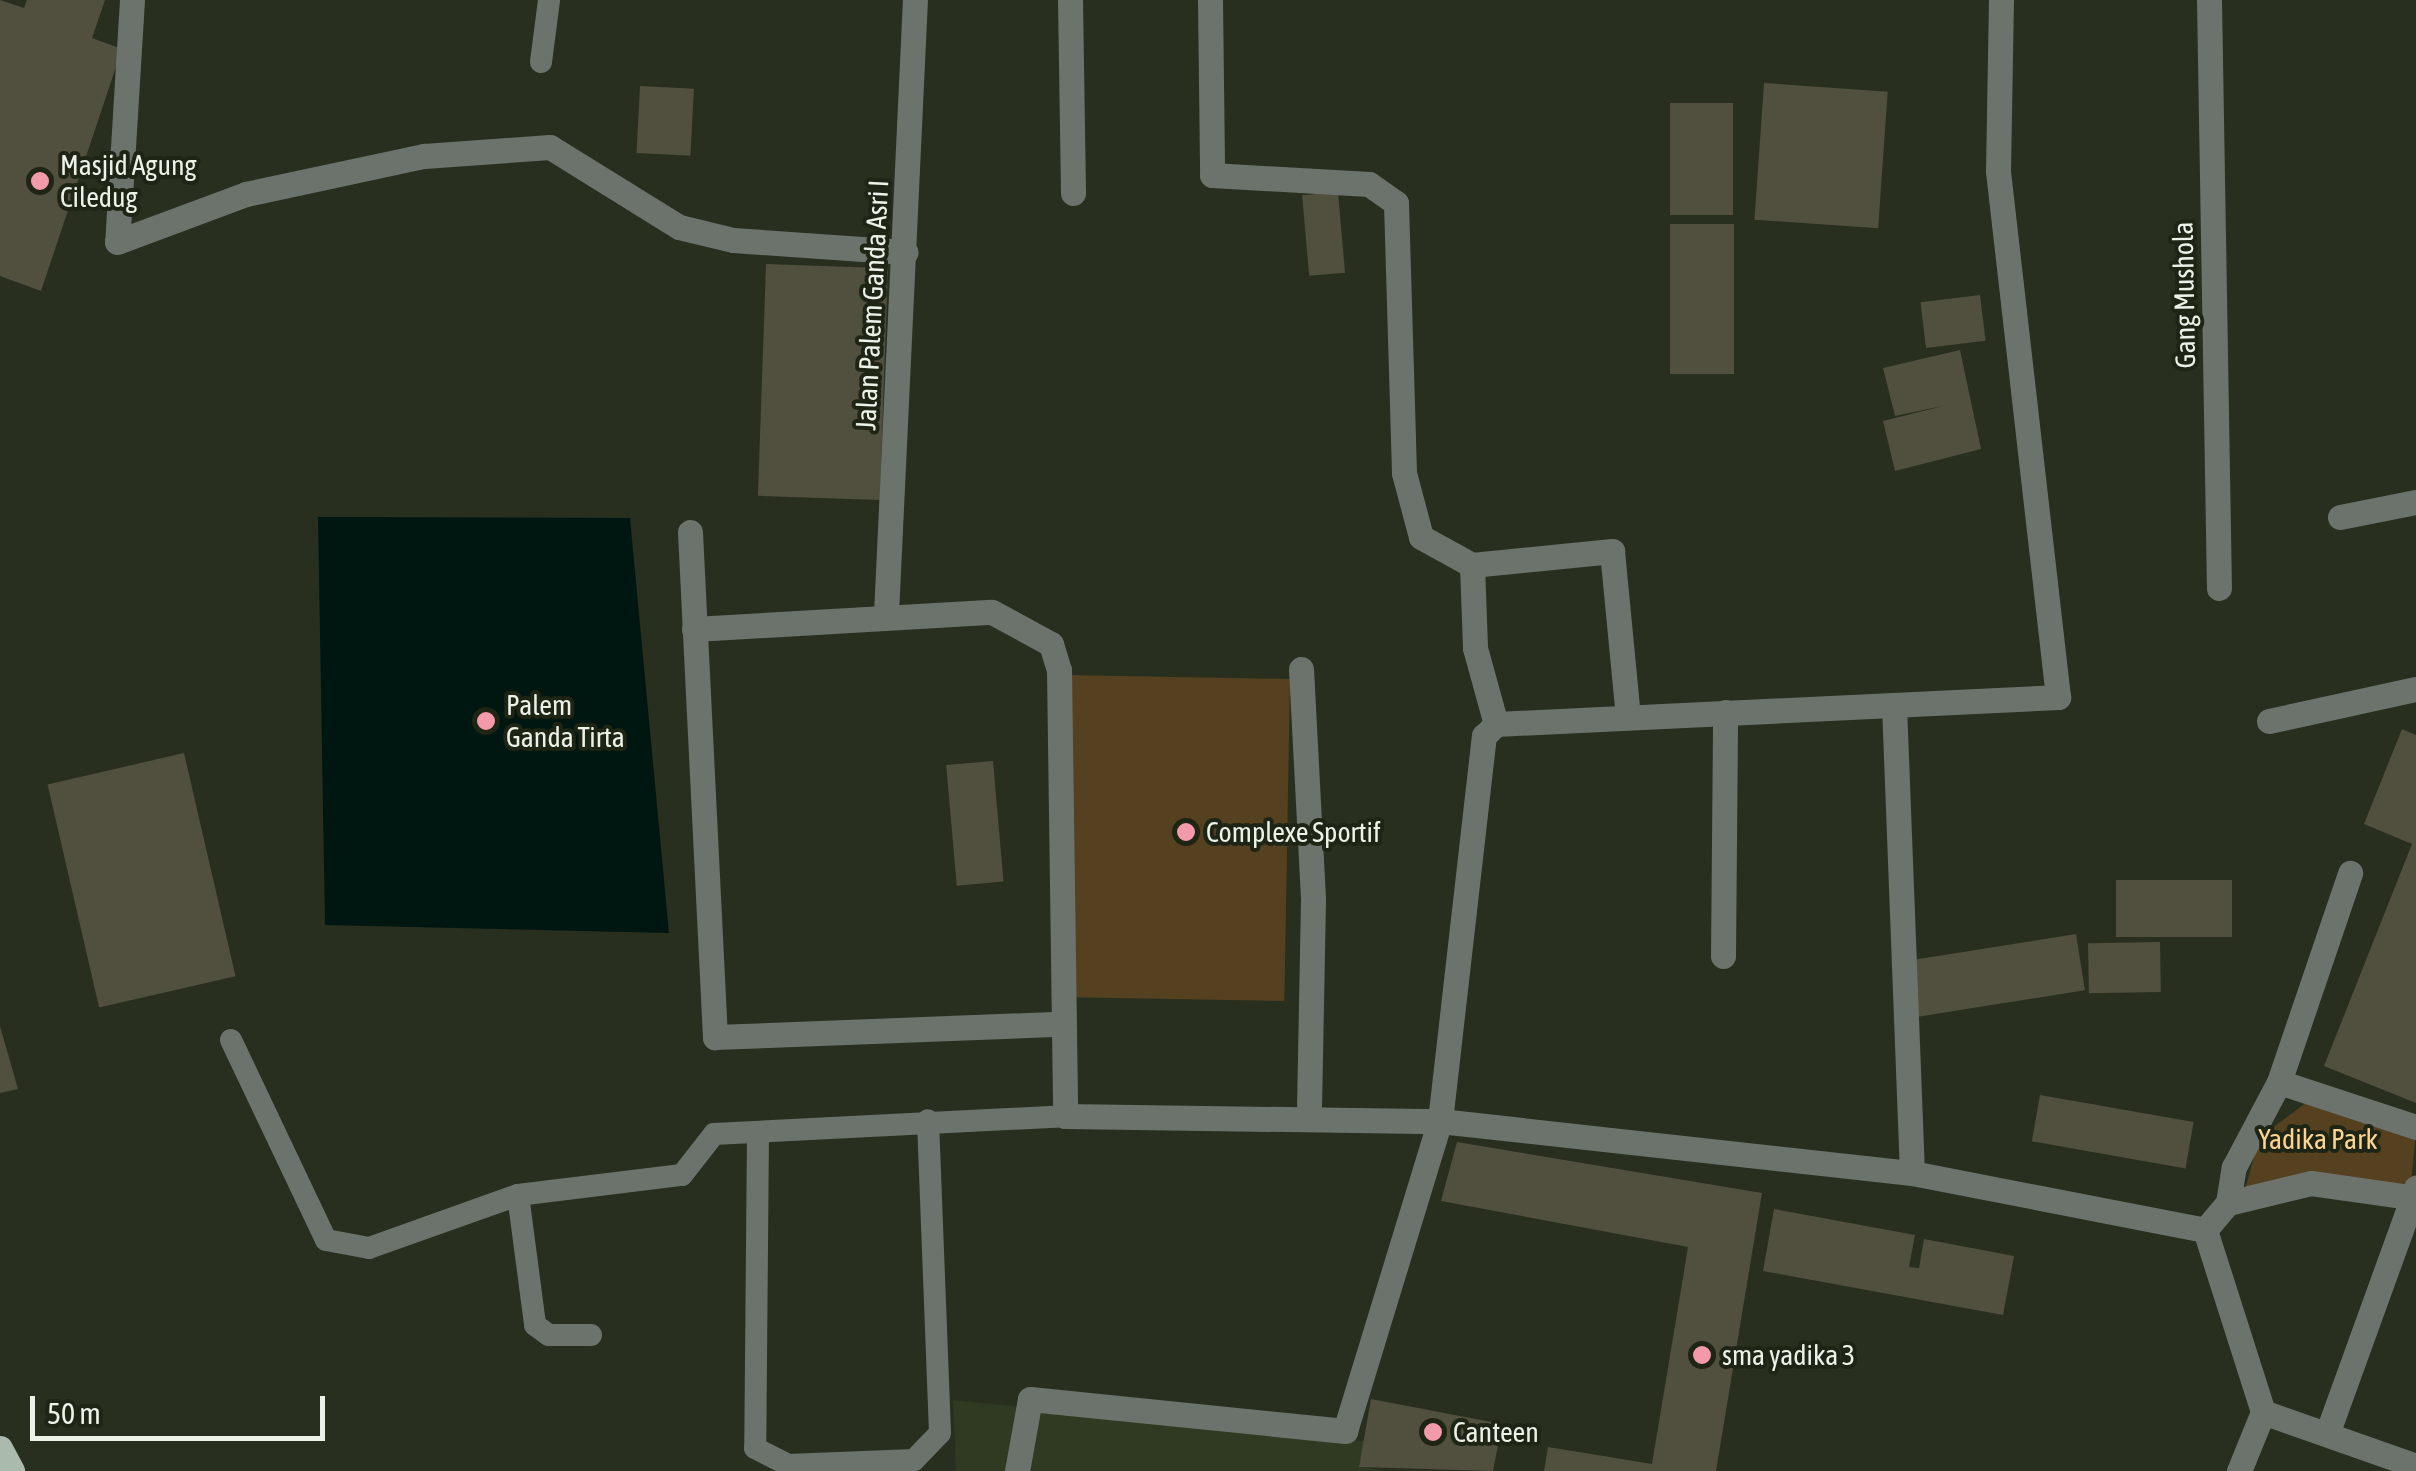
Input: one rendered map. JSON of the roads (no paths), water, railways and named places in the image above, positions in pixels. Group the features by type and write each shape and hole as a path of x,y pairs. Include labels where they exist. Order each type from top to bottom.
{"main road":[{"path":"0,1448 12,1471"}],"street":[{"path":"132,0 118,242 246,194 424,156 550,147 679,227 733,240 906,252"},
{"name":"Jalan Palem Ganda Asri I","path":"886,614 915,0"},
{"path":"1070,0 1073,193"},
{"path":"1210,0 1212,175 1368,184 1396,203 1404,473 1421,537 1472,565 1612,551 1628,717"},
{"path":"1017,1471 1030,1398 1345,1431 1440,1120 1484,736 1496,724 2058,696 1998,172 2001,0"},
{"name":"Gang Mushola","path":"2208,0 2219,588"},
{"path":"2340,517 2416,502"},
{"path":"690,532 715,1036 1060,1024"},
{"path":"1472,565 1475,648 1496,724"},
{"path":"694,629 886,614 992,612 1051,644 1059,670 1060,1024 1065,1116 1440,1120 1912,1173 2205,1230"},
{"path":"1301,669 1313,900 1309,1104"},
{"path":"2269,721 2416,689"},
{"path":"1894,705 1912,1173"},
{"path":"1723,956 1725,712"},
{"path":"2205,1230 2228,1204 2234,1166 2279,1082 2350,873"},
{"path":"2279,1082 2416,1128"},
{"path":"2228,1204 2311,1183 2415,1194 2327,1434"},
{"path":"2205,1230 2263,1412 2239,1471"},
{"path":"2263,1412 2416,1466"}],"lane":[{"path":"541,62 550,0"},
{"path":"231,1040 326,1240 369,1248 518,1196 682,1175 714,1134 928,1120 1065,1116"},
{"path":"758,1132 755,1448 788,1466 914,1460 940,1433 928,1120"},
{"path":"518,1196 536,1325 549,1335 590,1335"}],"water":[{"name":"Palem Ganda Tirta","path":"318,517 630,518 669,933 325,925"}],"place":[{"name":"Masjid Agung Ciledug","path":"40,181"},
{"name":"Palem Ganda Tirta","path":"486,721"},
{"name":"Complexe Sportif","path":"1186,832"},
{"name":"sma yadika 3","path":"1702,1355"},
{"name":"Canteen","path":"1433,1432"}],"park label":[{"name":"Yadika Park","path":"2318,1139"}]}
